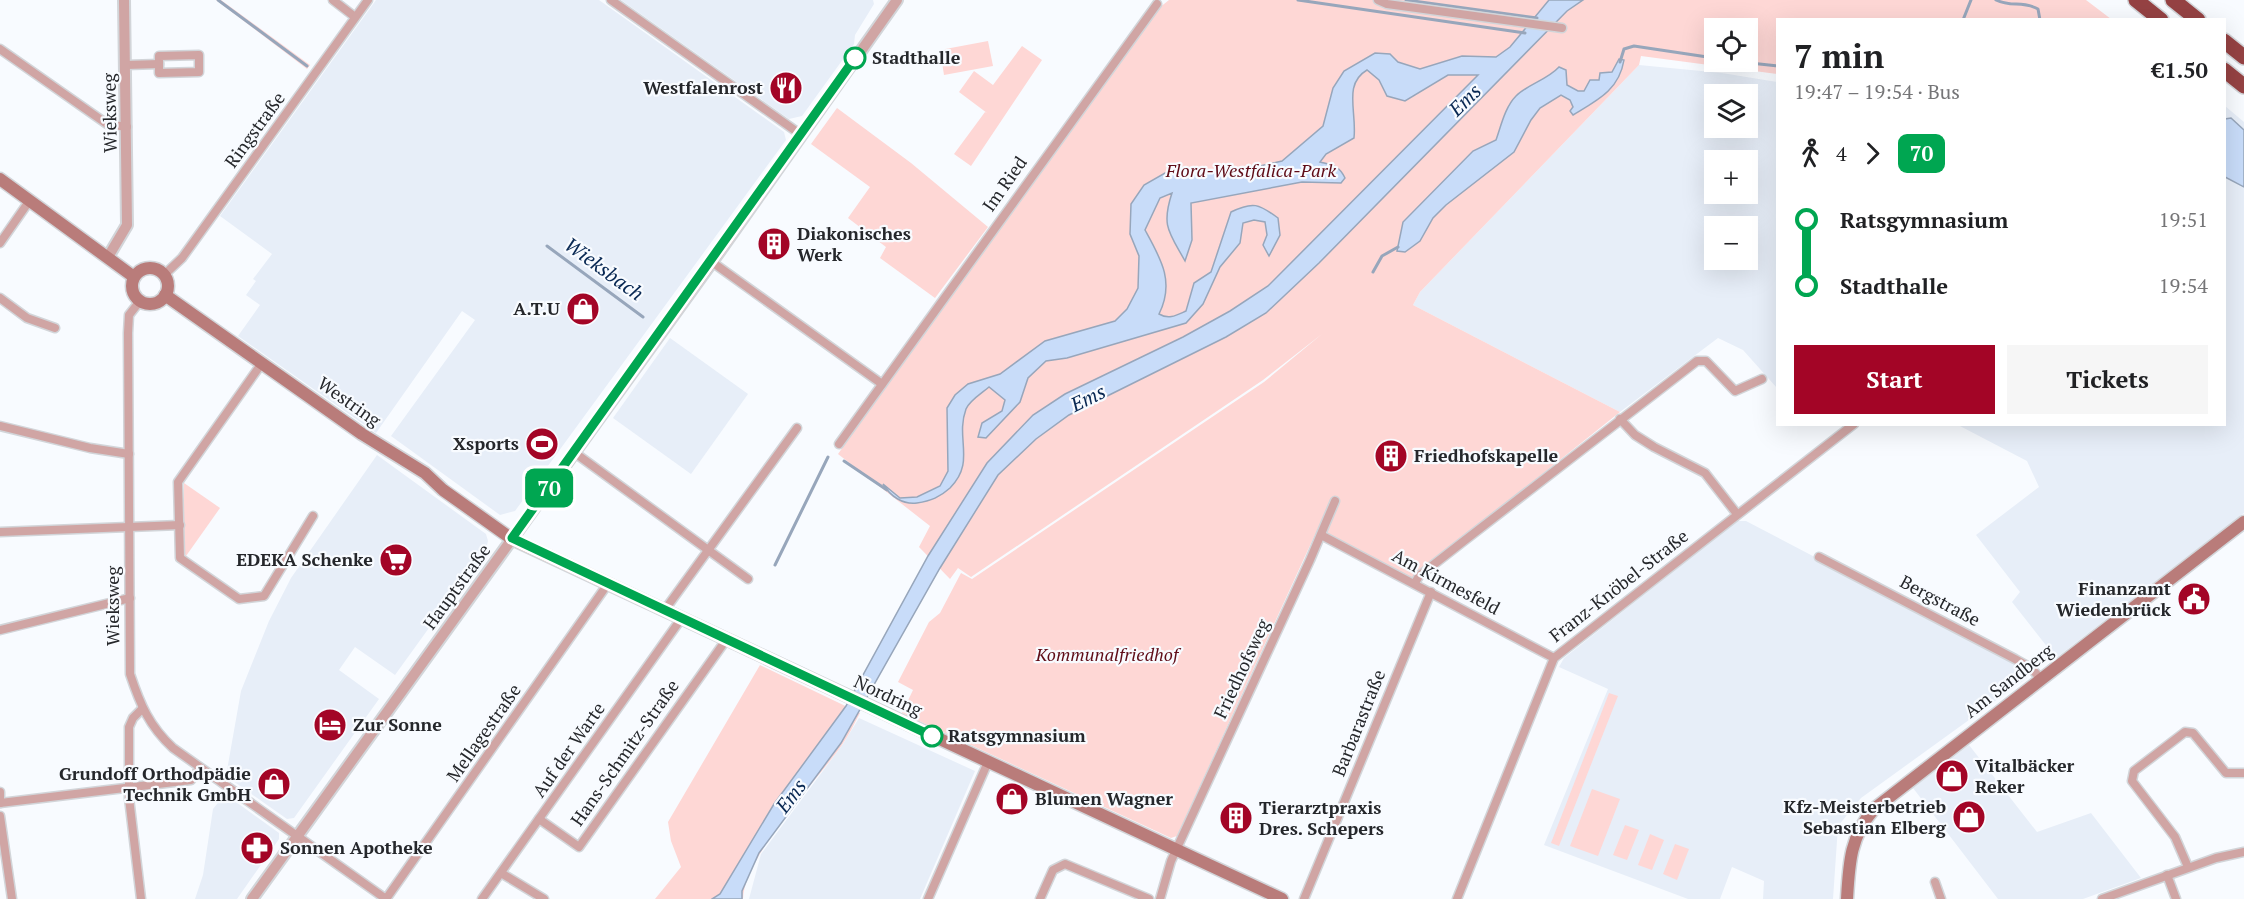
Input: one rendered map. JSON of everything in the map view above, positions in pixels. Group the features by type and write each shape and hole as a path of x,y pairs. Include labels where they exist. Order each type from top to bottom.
{"highway":[{"path":"2136,0 2158,18"},
{"path":"2173,0 2196,18"},
{"path":"2226,43 2244,57"},
{"path":"2226,72 2244,86"}],"main road":[{"path":"0,179 134,277"},
{"path":"145,268 159,270 164,275 167,281 165,295 153,303 140,301 132,289 134,277 145,268"},
{"name":"Westring","path":"165,295 362,434 425,473 443,490 512,538"},
{"name":"Am Sandberg","path":"1847,899 1850,859 1854,840 1863,822 1900,788 2244,522"},
{"name":"Nordring","path":"512,538 607,585 1282,899"}],"street":[{"name":"Wieksweg","path":"108,257 127,225 124,0"},
{"path":"333,0 355,17"},
{"name":"Ringstraße","path":"164,275 182,258 368,0"},
{"path":"611,0 800,134"},
{"name":"Hauptstraße","path":"252,899 712,262 800,134 897,0"},
{"path":"1378,0 1387,4 1562,28"},
{"name":"Im Ried","path":"839,444 1157,4"},
{"path":"0,49 107,124 127,127"},
{"path":"199,55 199,72 159,73 159,64 159,56 199,55"},
{"path":"126,65 159,64"},
{"path":"0,243 30,200"},
{"path":"712,262 882,384"},
{"path":"0,298 27,318 55,328"},
{"name":"Wieksweg","path":"140,301 129,315 128,333 130,674 142,709 161,737 200,768 386,899"},
{"path":"1415,583 1419,576 1697,361 1706,361 1736,391 1762,379"},
{"path":"262,363 178,482 180,558 239,599 264,596 313,516"},
{"path":"1620,419 1635,435 1705,473 1737,514"},
{"path":"0,426 90,448 129,454"},
{"name":"Franz-Knöbel-Straße","path":"1457,899 1554,658 1851,426"},
{"path":"664,611 796,428"},
{"path":"574,453 748,579"},
{"name":"Friedhofsweg","path":"1160,899 1176,850 1335,501"},
{"path":"0,531 180,525"},
{"name":"Am Kirmesfeld","path":"1321,535 1554,658"},
{"name":"Bergstraße","path":"1819,556 2015,659 2031,668 2041,680"},
{"name":"Mellagestraße","path":"386,899 607,585"},
{"name":"Barbarastraße","path":"1304,899 1431,592"},
{"path":"0,630 130,598"},
{"name":"Auf der Warte","path":"482,899 681,619"},
{"name":"Hans-Schmitz-Straße","path":"540,819 579,847 726,640"},
{"path":"141,899 130,787 129,727 133,718 142,709"},
{"path":"2187,867 2175,837 2132,781 2134,771 2185,732 2193,733 2226,773 2244,773"},
{"path":"927,899 988,762"},
{"path":"0,792 0,803 191,780 200,768"},
{"path":"0,816 12,899"},
{"path":"2102,899 2187,867 2244,852"},
{"path":"1040,899 1053,870 1065,864 1149,899"},
{"path":"501,873 544,899"},
{"path":"2167,874 2176,899"},
{"path":"1935,882 1941,899"}],"shaded area":[{"path":"376,0 599,0 784,132 786,140 515,511 500,515 391,436 475,320 462,311 376,433 238,336 260,305 246,295 256,281 253,279 272,254 220,216"},
{"path":"621,0 873,0 874,4 855,35 854,44 802,116 789,119"},
{"path":"1639,65 1722,73 1776,82 1776,387 1743,350 1718,338 1620,412 1413,305 1420,292"},
{"path":"2226,107 2244,122 2244,513 2056,658 2012,602 2020,592 1976,535 2039,487 2027,461 1960,426 2226,426"},
{"path":"670,338 748,394 691,474 613,418"},
{"path":"377,455 486,534 488,541 486,549 395,675 355,647 339,670 379,699 294,818 287,819 226,776 241,691 269,621 291,578"},
{"path":"1737,521 1746,521 2019,664 2027,678 1861,798 1838,826 1833,899 1763,899 1764,881 1732,867 1720,899 1688,899 1544,845 1608,689 1559,667 1564,658"},
{"name":"Ratsgymnasium","path":"859,718 975,771 920,899 749,899 761,854 843,744"},
{"path":"1969,745 2037,832 2091,813 2141,878 2083,899 1998,899 1913,788"},
{"path":"225,794 279,833 279,839 237,899 195,899 203,875 213,809"}],"green space":[{"path":"216,0 221,0 310,65 307,69"},
{"path":"1169,0 2086,0 2110,18 1776,18 1776,74 1758,71 1758,18 1704,18 1704,64 1641,56 1639,65 1420,292 1413,305 1620,412 1412,578 1318,528 1177,836 1171,838 902,713 913,690 898,682 929,622 940,613 961,573 972,579 1264,382 1322,334 1263,380 971,577 958,568 950,579 919,547 930,526 838,454 1154,12"},
{"path":"988,41 993,66 944,75 940,50"},
{"path":"1022,46 1042,60 971,166 954,154 985,112 987,113 959,92 974,71 993,85"},
{"path":"837,108 911,163 988,227 935,298 880,258 886,247 848,218 870,187 811,144"},
{"path":"184,483 220,508 186,556 184,552"},
{"path":"760,665 860,713 842,745 768,841 746,882 743,899 655,899 681,867 671,841 668,822"},
{"path":"1609,693 1618,696 1559,846 1551,843"},
{"path":"1592,789 1620,799 1598,856 1570,846"},
{"path":"1625,825 1639,830 1627,860 1613,855"},
{"path":"1650,834 1664,840 1652,870 1638,865"},
{"path":"1675,844 1689,849 1677,880 1663,874"}],"water":[{"name":"Ems","path":"1549,0 1583,0 1567,11 1319,263 1266,313 1226,337 1069,415 1036,439 998,475 940,568 841,743 759,853 742,891 742,899 712,899 720,894 774,804 846,706 928,556 987,463 1033,415 1065,394 1183,337 1230,311 1268,286 1478,75 1448,75 1405,101 1387,96 1379,80 1367,70 1355,83 1353,91 1354,138 1326,154 1320,162 1335,166 1340,170 1345,178 1341,183 1302,182 1191,203 1192,240 1185,261 1168,228 1167,213 1172,193 1160,198 1145,230 1164,271 1166,291 1159,314 1166,317 1186,311 1194,283 1211,272 1231,212 1251,205 1261,207 1278,218 1280,235 1269,256 1263,245 1267,235 1265,222 1254,220 1243,223 1240,243 1220,267 1203,304 1186,323 1067,358 1046,361 1028,378 1020,402 986,438 978,437 982,423 1002,411 1005,400 989,387 966,409 963,420 962,469 950,488 935,498 917,503 907,503 893,496 883,484 900,498 917,497 940,486 948,471 947,408 955,395 968,384 1000,374 1045,341 1115,321 1127,309 1138,288 1139,256 1130,234 1131,204 1144,185 1165,173 1228,173 1282,161 1323,126 1333,88 1344,71 1375,53 1390,54 1398,62 1420,69 1462,56 1496,57 1510,47"},
{"path":"1619,59 1624,60 1621,70 1606,93 1573,115 1570,111 1573,107 1570,100 1561,95 1540,108 1514,152 1446,205 1433,218 1420,241 1405,252 1397,251 1403,222 1473,151 1496,140 1509,106 1516,96 1559,67 1566,70 1567,85 1578,91 1584,91 1590,80 1599,80 1600,73 1612,72"},
{"path":"2231,118 2244,130 2244,187 2226,178 2226,119"}],"waterway":[{"name":"Wieksbach","path":"218,0 307,66"},
{"path":"1298,0 1525,33"},
{"path":"1406,0 1537,18"},
{"path":"1964,18 1971,0"},
{"path":"1996,0 2007,4 2032,6 2038,9 2040,18"},
{"path":"1620,62 1624,49 1634,46 1704,56"},
{"path":"1758,64 1776,66"},
{"name":"Wieksbach","path":"547,246 643,317"},
{"path":"1373,272 1382,256 1398,247"},
{"path":"775,565 828,457"},
{"name":"Wieksbach","path":"844,461 887,490"}],"bus line":[{"name":"70","path":"855,58 712,262 512,538 932,736"}],"place":[{"name":"Stadthalle","path":"855,58"},
{"name":"Westfalenrost","path":"786,88"},
{"name":"Diakonisches Werk","path":"774,244"},
{"name":"A.T.U","path":"583,309"},
{"name":"Xsports","path":"542,444"},
{"name":"Friedhofskapelle","path":"1391,456"},
{"name":"EDEKA Schenke","path":"396,560"},
{"name":"Finanzamt Wiedenbrück","path":"2194,599"},
{"name":"Zur Sonne","path":"330,725"},
{"name":"Ratsgymnasium","path":"932,736"},
{"name":"Vitalbäcker Reker","path":"1952,776"},
{"name":"Grundoff Orthodpädie Technik GmbH","path":"274,784"},
{"name":"Blumen Wagner","path":"1012,799"},
{"name":"Kfz-Meisterbetrieb Sebastian Elberg","path":"1969,817"},
{"name":"Tierarztpraxis Dres. Schepers","path":"1236,818"},
{"name":"Sonnen Apotheke","path":"257,848"}],"park label":[{"name":"Flora-Westfalica-Park","path":"1251,171"},
{"name":"Kommunalfriedhof","path":"1107,655"}]}
